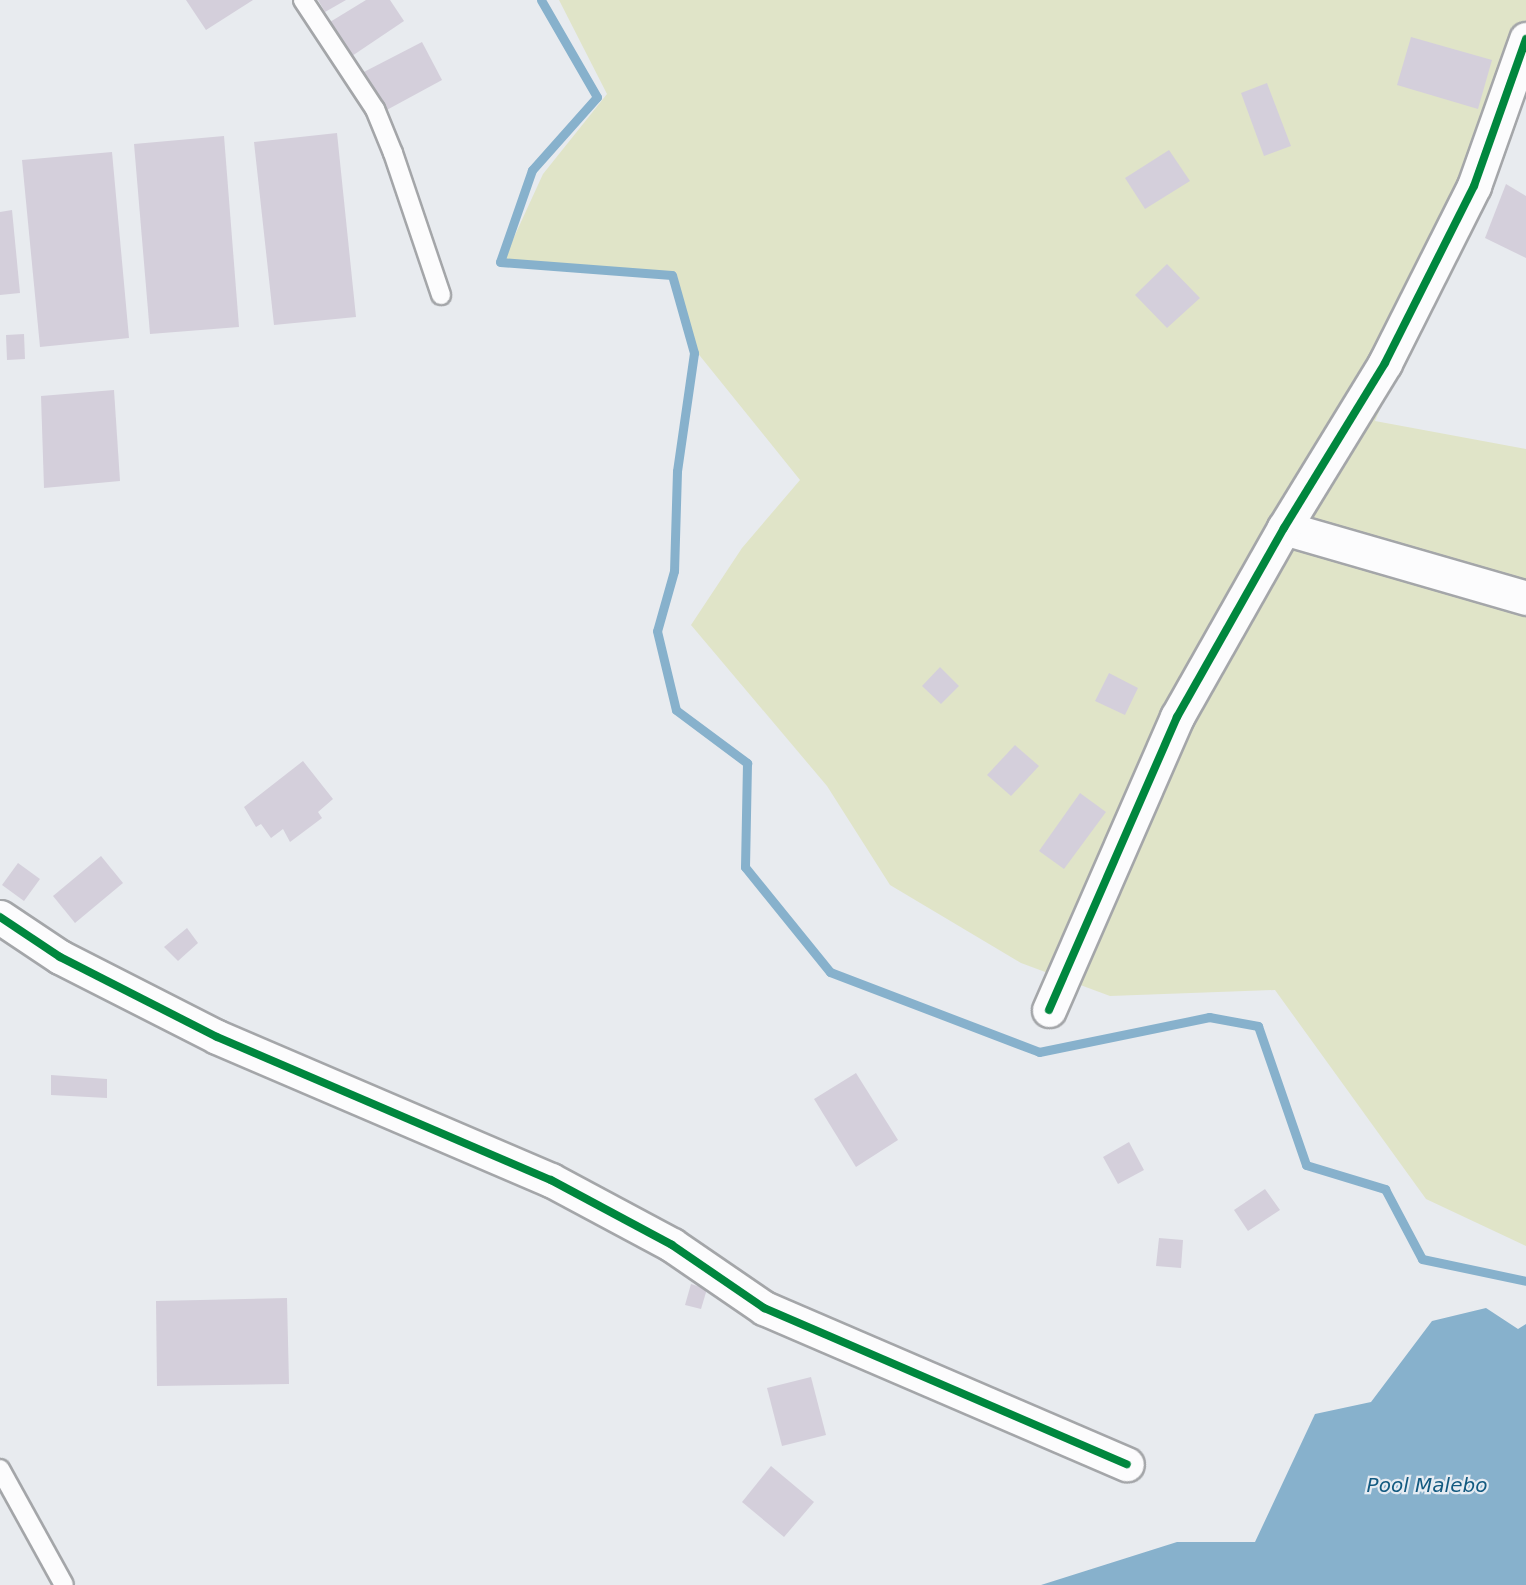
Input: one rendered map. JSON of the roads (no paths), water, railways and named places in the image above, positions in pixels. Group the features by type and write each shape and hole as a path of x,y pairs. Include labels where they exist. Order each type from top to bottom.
{"street":[{"path":"1049,1010 1177,717 1284,528 1385,363 1474,186 1526,39"},
{"path":"1284,528 1526,598"},
{"path":"0,917 60,957 217,1036 551,1180 672,1245 764,1308 1127,1464"}],"lane":[{"path":"303,0 375,110 393,153 441,295"},
{"path":"0,1469 64,1585"}],"water":[{"name":"Pool Malebo","path":"1486,1308 1518,1329 1526,1324 1526,1585 1041,1585 1177,1542 1255,1542 1315,1414 1371,1402 1432,1321"}],"waterway":[{"path":"541,0 597,97 532,170 500,262 672,275 694,353 677,471 674,571 657,631 676,710 747,763 745,867 830,972 1039,1052 1209,1017 1258,1026 1306,1165 1385,1189 1422,1259 1526,1281"}]}
